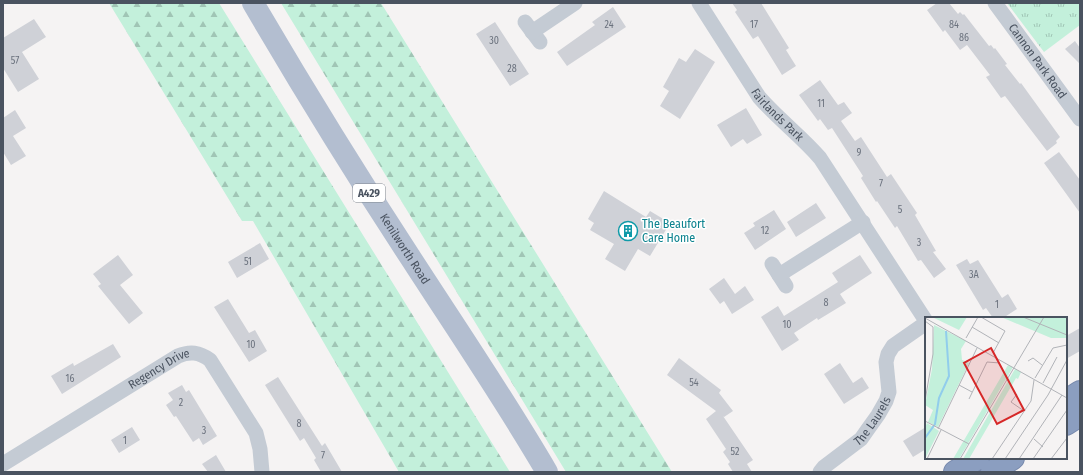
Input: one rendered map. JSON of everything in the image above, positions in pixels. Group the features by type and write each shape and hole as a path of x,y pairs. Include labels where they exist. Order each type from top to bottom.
{"highway":[{"path":"1067,400 1080,392"},
{"path":"1067,423 1080,415"},
{"path":"955,472 976,459"}],"main road":[{"name":"Kenilworth Road","path":"253,3 378,208 491,380 547,472"}],"street":[{"path":"532,32 575,3"},
{"name":"Fairlands Park","path":"699,3 759,97 770,109 809,144 820,158 863,222 925,320"},
{"name":"Cannon Park Road","path":"994,3 1080,119"},
{"path":"779,275 863,222"},
{"name":"The Laurels","path":"820,472 824,467 861,438 878,415 889,392 886,362 888,354 893,346 925,323"},
{"name":"Regency Drive","path":"3,464 178,356 192,352 204,356 210,360 256,433 260,449 262,472"}],"green space":[{"path":"109,3 219,3 510,472 399,472 253,221 242,221"},
{"path":"281,3 381,3 672,472 566,472"},
{"path":"1007,3 1080,3 1080,25 1044,52"}],"building":[{"path":"732,3 761,3 789,48 786,50 796,66 782,75 758,36 753,39 735,12 737,10"},
{"path":"937,3 949,3 958,14 960,12 963,15 964,14 989,46 991,45 994,49 995,48 1007,64 1005,65 1020,84 1021,83 1060,137 1056,141 1057,143 1047,151 1005,96 1001,98 986,77 990,75 967,45 960,50 945,30 943,32 927,10"},
{"path":"613,7 626,27 567,66 557,52 595,25 592,22"},
{"path":"34,19 46,37 22,52 39,79 18,92 3,68 3,38"},
{"path":"495,22 529,74 510,86 476,34"},
{"path":"1075,41 1080,48 1080,64 1065,49"},
{"path":"695,49 715,62 680,119 660,106 669,91 663,87 679,58 686,62"},
{"path":"820,80 838,105 844,102 852,113 841,121 855,141 861,137 887,177 891,174 917,213 915,215 936,251 933,252 946,269 934,278 921,260 918,261 897,226 895,228 877,201 876,202 861,178 863,176 832,128 828,130 820,119 818,121 799,95"},
{"path":"746,108 762,135 747,144 743,139 731,147 717,125"},
{"path":"15,110 26,128 13,136 26,156 11,165 3,152 3,118"},
{"path":"1059,152 1080,180 1080,213 1044,163"},
{"name":"The Beaufort Care Home","path":"604,191 646,217 650,211 670,223 650,256 638,249 625,271 605,259 614,244 590,230 594,223 588,219"},
{"path":"816,203 826,218 796,237 787,222"},
{"path":"774,210 786,229 755,250 744,233 755,226 753,223"},
{"path":"260,243 269,259 237,278 228,262"},
{"path":"118,255 133,275 120,285 143,313 129,324 98,286 101,284 93,274"},
{"path":"860,255 872,273 840,294 846,303 818,320 817,318 794,333 799,340 782,351 761,317 778,306 784,316 838,282 832,273"},
{"path":"967,259 970,264 978,260 1002,298 1008,294 1017,309 1005,317 992,317 986,308 983,310 956,265"},
{"path":"724,278 735,294 745,286 754,300 732,314 724,301 720,304 709,289"},
{"path":"228,299 249,333 255,330 267,351 249,362 214,307"},
{"path":"1080,328 1080,351 1067,358 1067,335"},
{"path":"113,344 121,357 62,394 51,376 73,363 74,366"},
{"path":"679,358 721,390 719,393 733,411 724,417 723,416 753,460 747,464 752,472 733,472 728,464 730,462 723,452 726,449 706,419 716,411 667,375"},
{"path":"840,363 853,383 862,377 869,388 844,404 824,374"},
{"path":"278,377 322,446 325,443 342,472 321,472 314,460 316,458 304,438 300,441 265,385"},
{"path":"182,385 186,392 189,390 217,436 203,445 199,438 193,442 176,416 174,417 166,405 173,400 168,393"},
{"path":"132,427 140,440 119,453 111,440"},
{"path":"925,428 925,450 913,457 903,441"},
{"path":"216,455 226,472 208,472 202,464"}],"place":[{"name":"The Beaufort Care Home","path":"628,231"}]}
